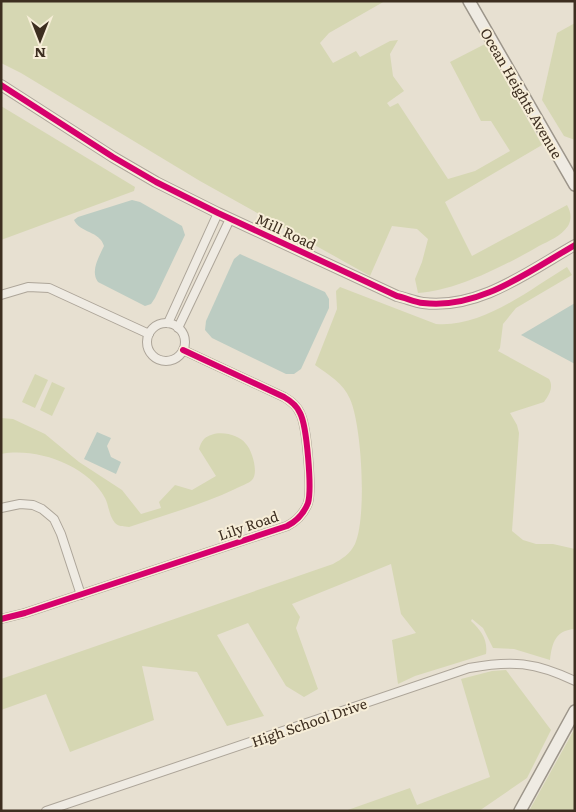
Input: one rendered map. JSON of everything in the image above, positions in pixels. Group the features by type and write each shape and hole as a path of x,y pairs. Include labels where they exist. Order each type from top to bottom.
{"main road":[{"name":"Ocean Heights Avenue","path":"469,1 575,185"},
{"path":"520,811 575,711"}],"street":[{"name":"Mill Road","path":"1,85 119,161 156,182 230,219 388,292 423,303 461,302 478,297 498,289 575,246"},
{"path":"168,324 218,213"},
{"path":"178,328 230,219"},
{"path":"1,296 28,287 49,288 149,334"},
{"path":"168,324 178,328 184,338 183,350 175,358 163,361 149,351 147,346 149,334 157,326 168,324"},
{"name":"Lily Road","path":"1,619 82,595 287,526 298,518 308,504 309,487 305,429 297,408 284,396 183,350"},
{"path":"1,508 20,504 32,505 42,509 54,518 82,595"},
{"name":"High School Drive","path":"46,811 469,668 517,663 549,670 575,681"}],"green space":[{"path":"1,1 385,1 329,33 320,43 333,63 356,51 360,57 390,41 398,40 390,54 393,76 404,91 387,103 390,107 398,103 448,179 475,171 510,151 491,121 481,121 450,62 485,44 542,145 445,202 472,256 567,205 570,221 565,230 555,238 496,269 448,287 418,293 415,279 428,239 417,229 392,226 370,276 200,181 21,73 1,63"},
{"path":"575,23 575,140 564,136 542,100 557,33"},
{"path":"1,106 135,187 134,191 1,240"},
{"path":"567,267 572,275 516,308 503,324 498,351 549,379 551,385 549,394 544,402 510,413 519,433 512,531 523,540 536,544 553,544 575,549 575,629 563,632 556,638 550,660 514,649 493,648 483,628 472,619 471,621 481,632 485,640 486,654 415,676 398,684 392,640 416,633 401,614 391,564 292,604 300,617 296,628 318,689 304,697 286,686 248,623 217,635 264,716 227,726 197,672 142,666 154,720 70,752 46,694 1,710 1,679 333,564 351,551 359,531 361,514 362,472 358,429 350,399 344,388 315,365 337,309 336,291 340,287 436,324 453,324 488,314 504,306"},
{"path":"35,374 48,380 35,408 22,402"},
{"path":"52,382 65,388 52,416 40,410"},
{"path":"1,418 13,419 45,434 79,462 122,490 141,514 161,508 159,502 175,485 192,490 216,476 199,449 204,439 214,434 232,435 238,437 246,444 254,462 254,477 246,484 196,505 129,527 120,526 113,520 105,498 97,486 74,468 60,461 30,453 1,454"},
{"path":"506,670 551,730 527,778 479,811 345,811 410,788 417,805 490,777 461,679 492,671"},
{"path":"575,728 575,811 529,811"}],"shaded area":[{"path":"132,200 140,202 182,226 185,235 155,298 151,304 145,306 98,282 95,269 104,246 98,237 81,227 74,220 78,217"},
{"path":"240,254 325,292 329,299 329,308 301,369 294,374 286,374 212,338 205,330 206,321 234,259"},
{"path":"575,303 575,364 521,335"},
{"path":"97,432 111,438 107,446 111,457 121,462 116,474 84,459"}],"cycle path":[{"path":"1,85 113,157 156,182 218,213 397,296 417,302 444,304 484,295 521,277 575,245"},
{"path":"1,619 25,613 287,526 297,519 304,510 309,496 308,458 303,420 297,408 284,397 183,350"}]}
